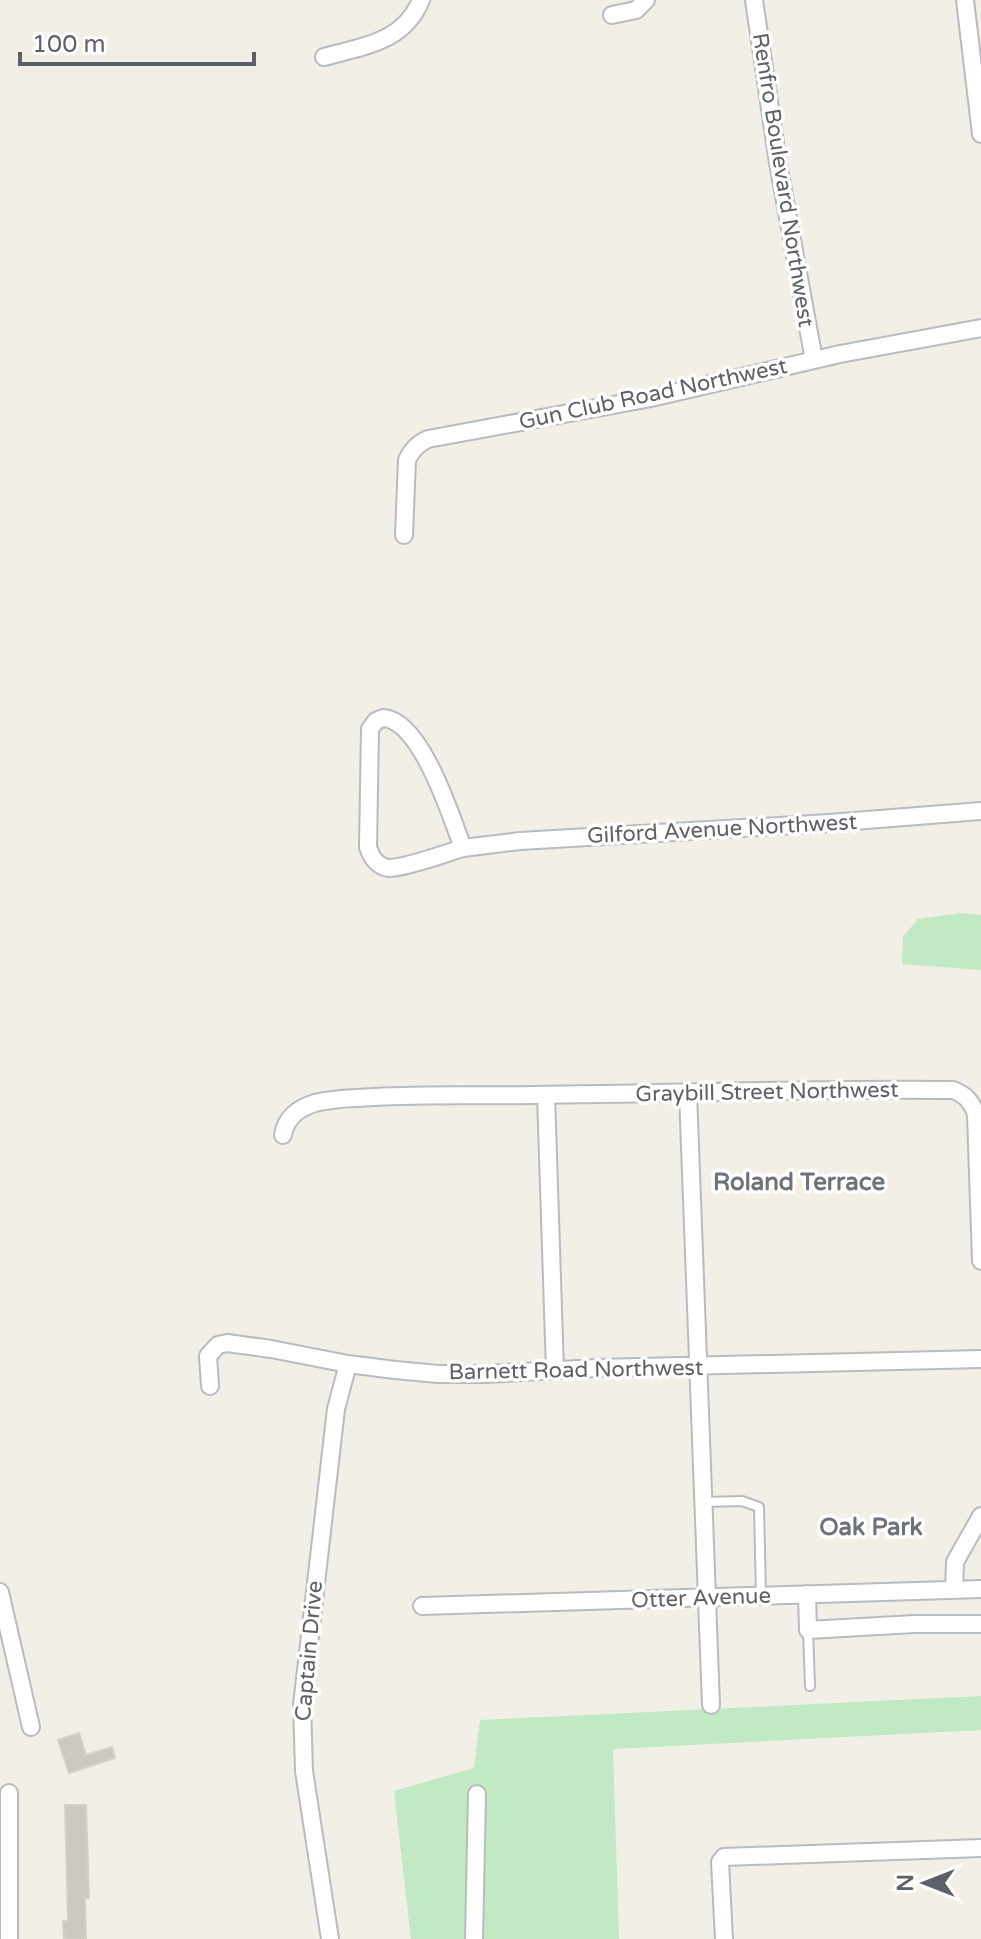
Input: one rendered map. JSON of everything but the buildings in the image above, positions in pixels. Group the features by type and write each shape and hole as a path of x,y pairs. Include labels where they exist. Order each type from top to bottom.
{"street":[{"path":"324,57 391,36 416,14 421,0"},
{"path":"612,15 636,10 646,0"},
{"name":"Renfro Boulevard Northwest","path":"754,0 778,163 814,360"},
{"path":"965,0 981,134"},
{"name":"Gun Club Road Northwest","path":"404,535 407,460 412,450 428,439 651,398 814,360 981,328"},
{"name":"Gilford Avenue Northwest","path":"463,848 425,755 397,723 383,718 376,721 370,729 368,751 368,847 373,859 389,868 463,848 520,841 981,811"},
{"name":"Graybill Street Northwest","path":"283,1135 296,1111 329,1100 400,1096 953,1090 967,1098 976,1115 981,1261"},
{"path":"688,1093 711,1705"},
{"path":"546,1095 555,1371"},
{"name":"Barnett Road Northwest","path":"210,1386 208,1356 218,1345 227,1343 348,1364 438,1374 981,1359"},
{"name":"Captain Drive","path":"330,1939 304,1771 302,1705 336,1409 348,1364"},
{"path":"954,1590 955,1562 981,1516"},
{"name":"Otter Avenue","path":"422,1606 981,1589"},
{"path":"0,1592 31,1727"},
{"path":"807,1594 808,1630 981,1624"},
{"path":"9,1793 9,1939"},
{"path":"474,1939 477,1794"},
{"path":"724,1939 720,1862 724,1857 981,1848"}],"lane":[{"path":"703,1502 742,1501 759,1507 761,1596"},
{"path":"808,1630 810,1686"}],"green space":[{"path":"961,913 981,915 981,970 902,964 903,937 918,919"},
{"path":"981,1696 981,1730 613,1749 619,1939 411,1939 394,1791 474,1768 480,1720"}],"district":[{"name":"Roland Terrace","path":"799,1182"},
{"name":"Oak Park","path":"871,1527"}]}
